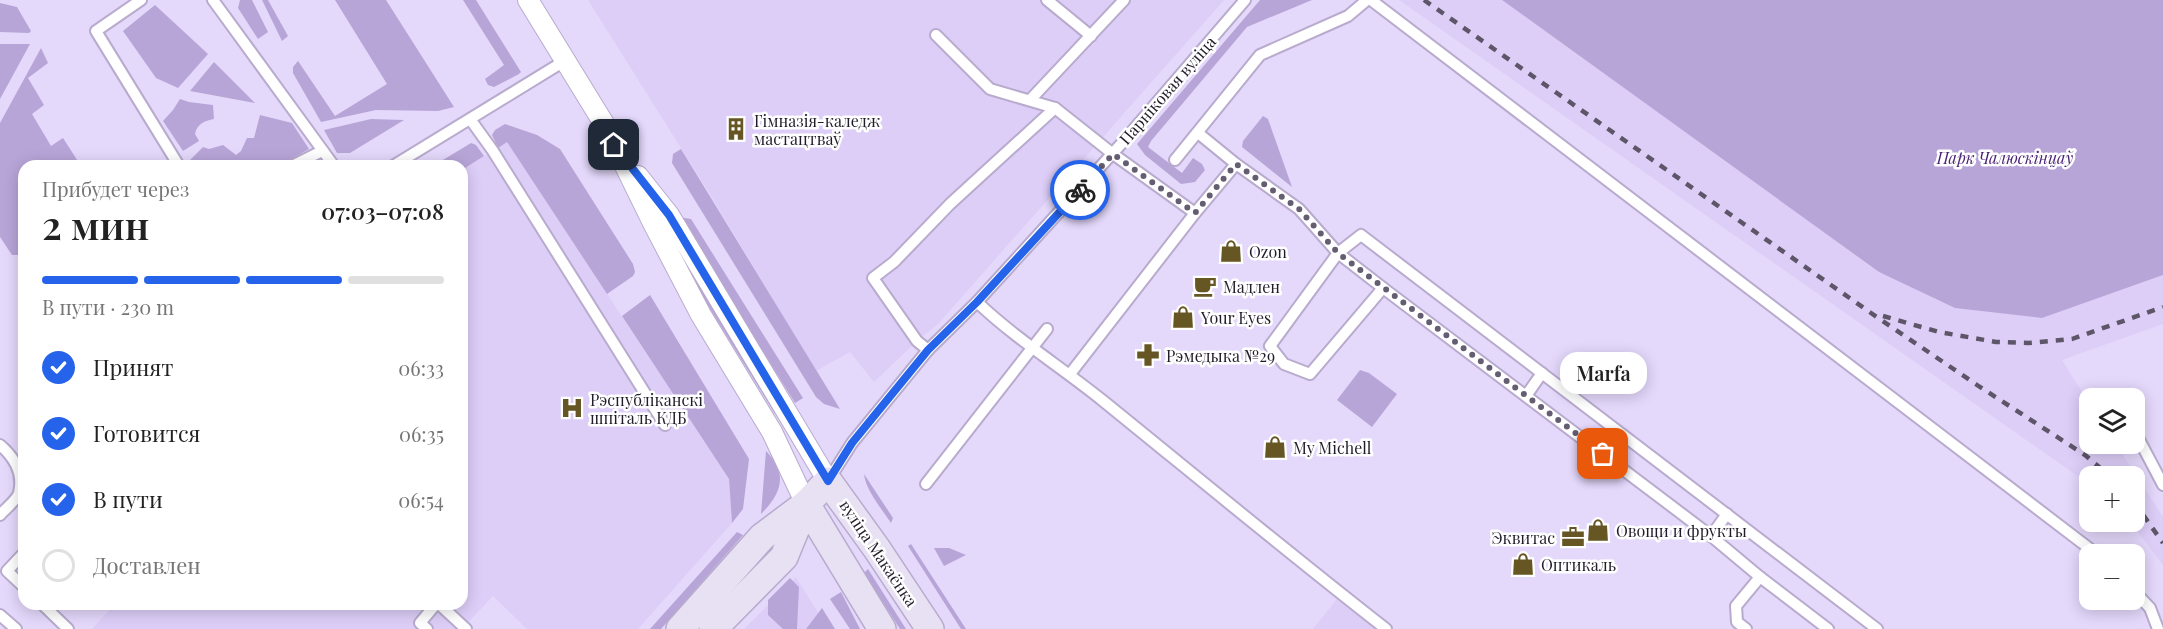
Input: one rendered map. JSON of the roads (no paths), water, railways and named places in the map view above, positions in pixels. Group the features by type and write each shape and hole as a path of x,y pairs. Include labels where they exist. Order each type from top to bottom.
{"street":[{"name":"вуліца Макаёнка","path":"528,0 606,126 701,315 771,432 806,504 882,629"},
{"name":"вуліца Макаёнка","path":"614,145 669,215 828,481 930,629"},
{"name":"Парніковая вуліца","path":"680,629 762,537 806,504 828,481"},
{"name":"Парніковая вуліца","path":"713,629 784,557 806,504"}],"lane":[{"path":"141,0 96,31 175,160"},
{"path":"213,0 329,160"},
{"path":"1047,0 1091,36"},
{"path":"1030,100 1124,0"},
{"name":"Парніковая вуліца","path":"828,481 852,443 928,350 977,302 1113,154 1245,0"},
{"path":"1175,160 1260,56 1348,16 1369,0 2084,544"},
{"path":"936,34 990,89 1055,108 1113,154 1195,213"},
{"path":"403,160 566,60"},
{"path":"928,350 912,333 873,278 894,262 950,204 1055,108"},
{"path":"470,120 493,151 665,425"},
{"path":"1198,133 1236,164 1299,209 1338,253 1711,536 1828,629"},
{"path":"304,160 322,151"},
{"path":"1070,374 1236,164"},
{"path":"1383,288 1310,374 1284,364 1270,346 1338,253 1361,235 1876,629"},
{"path":"977,302 998,322 1070,374 1386,629"},
{"path":"926,484 1047,329"},
{"path":"1526,396 1542,373"},
{"path":"0,445 13,457 18,471"},
{"path":"2145,451 2163,485"},
{"path":"0,515 18,495"},
{"path":"1711,536 1727,514"},
{"path":"18,559 7,571 18,581"},
{"path":"1746,629 1737,622 1736,606 1760,577"},
{"path":"2145,603 2150,608 2158,629"},
{"path":"48,610 68,629"},
{"path":"427,629 420,622 432,610"},
{"path":"445,610 466,629"},
{"path":"0,615 16,629"}],"railway":[{"path":"1424,0 1871,313 2085,455 2098,466"},
{"path":"1883,316 1939,332 1996,342 2028,343 2072,339 2163,307"},
{"path":"2145,518 2163,543"}],"place":[{"name":"Гімназія-каледж мастацтваў","path":"736,129"},
{"name":"Ozon","path":"1231,251"},
{"name":"Мадлен","path":"1205,286"},
{"name":"Your Eyes","path":"1183,317"},
{"name":"Рэмедыка №29","path":"1148,355"},
{"name":"Рэспубліканскі шпіталь КДБ","path":"572,408"},
{"name":"My Michell","path":"1275,447"},
{"name":"Marfa","path":"1603,454"},
{"name":"Овощи и фрукты","path":"1598,530"},
{"name":"Эквитас","path":"1573,537"},
{"name":"Оптикаль","path":"1523,564"}],"park label":[{"name":"Парк Чалюскінцаў","path":"2005,157"}]}
